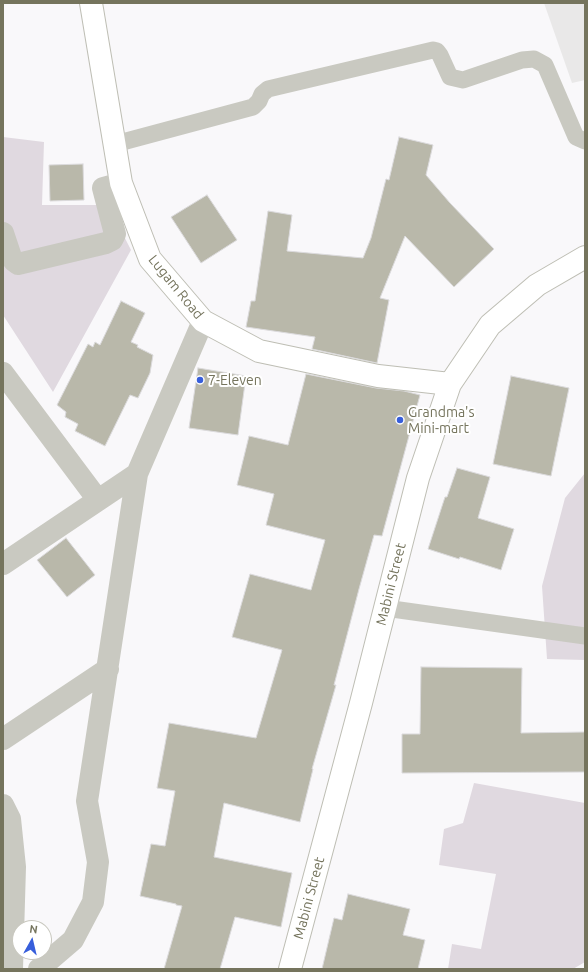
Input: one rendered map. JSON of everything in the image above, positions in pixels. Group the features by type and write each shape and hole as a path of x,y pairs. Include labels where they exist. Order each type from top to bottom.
{"main road":[{"name":"Lugam Road","path":"91,3 121,182 150,259 203,321 259,351 378,376 450,384"},
{"name":"Mabini Street","path":"290,969 362,703 418,478 450,384 490,325 537,285 585,257"}],"street":[{"path":"3,232 11,257 18,264 106,243 112,240 115,234 104,188 106,186 121,182"},
{"path":"39,969 73,940 93,902 98,862 87,801 137,474 203,321"},
{"path":"3,373 98,500"},
{"path":"3,564 137,474"},
{"path":"3,739 108,669"},
{"path":"3,805 10,819 15,867 12,969"}],"lane":[{"path":"115,144 253,107 259,101 262,94 268,89 432,50 437,51 440,55 450,78 463,80 522,60 534,59 545,66 576,137 585,141"},
{"path":"385,608 585,636"}],"shaded area":[{"path":"544,3 585,3 585,80 572,83"},
{"path":"3,137 44,142 42,205 108,205 131,250 53,392 3,315"},
{"path":"585,473 585,660 547,659 542,586 565,498"},
{"path":"474,783 585,803 585,962 573,969 448,969 452,944 481,949 496,874 439,865 444,829 463,823"}],"building":[{"path":"399,137 433,145 426,175 450,203 494,249 454,287 405,236 380,298 389,300 377,363 312,349 315,337 246,327 251,301 255,301 268,211 292,215 287,251 363,258 371,238 386,179 389,180"},
{"path":"83,164 84,200 50,201 49,165"},
{"path":"207,195 237,240 201,263 171,217"},
{"path":"121,301 145,313 131,342 138,345 137,347 153,355 150,373 138,398 130,395 105,446 75,431 78,424 65,417 66,412 57,405 88,344 93,347 95,342 100,345"},
{"path":"198,368 246,376 238,435 189,428"},
{"path":"306,374 420,395 382,536 374,535 334,685 336,685 312,769 300,822 224,803 214,857 292,873 281,927 235,917 220,969 164,969 182,906 140,896 151,844 165,846 175,791 157,788 169,723 256,738 282,650 232,637 250,574 311,590 325,540 266,525 274,494 237,485 249,436 288,445"},
{"path":"511,376 569,388 551,476 493,464"},
{"path":"457,468 490,477 478,518 514,529 501,570 428,549 445,497 447,497"},
{"path":"66,538 95,575 67,597 37,560"},
{"path":"421,667 522,668 521,733 585,732 585,772 402,773 402,734 420,734"},
{"path":"348,894 410,909 403,935 425,940 418,969 322,969 334,918 342,920"}],"place":[{"name":"7-Eleven","path":"200,380"},
{"name":"Grandma's Mini-mart","path":"400,420"}]}
